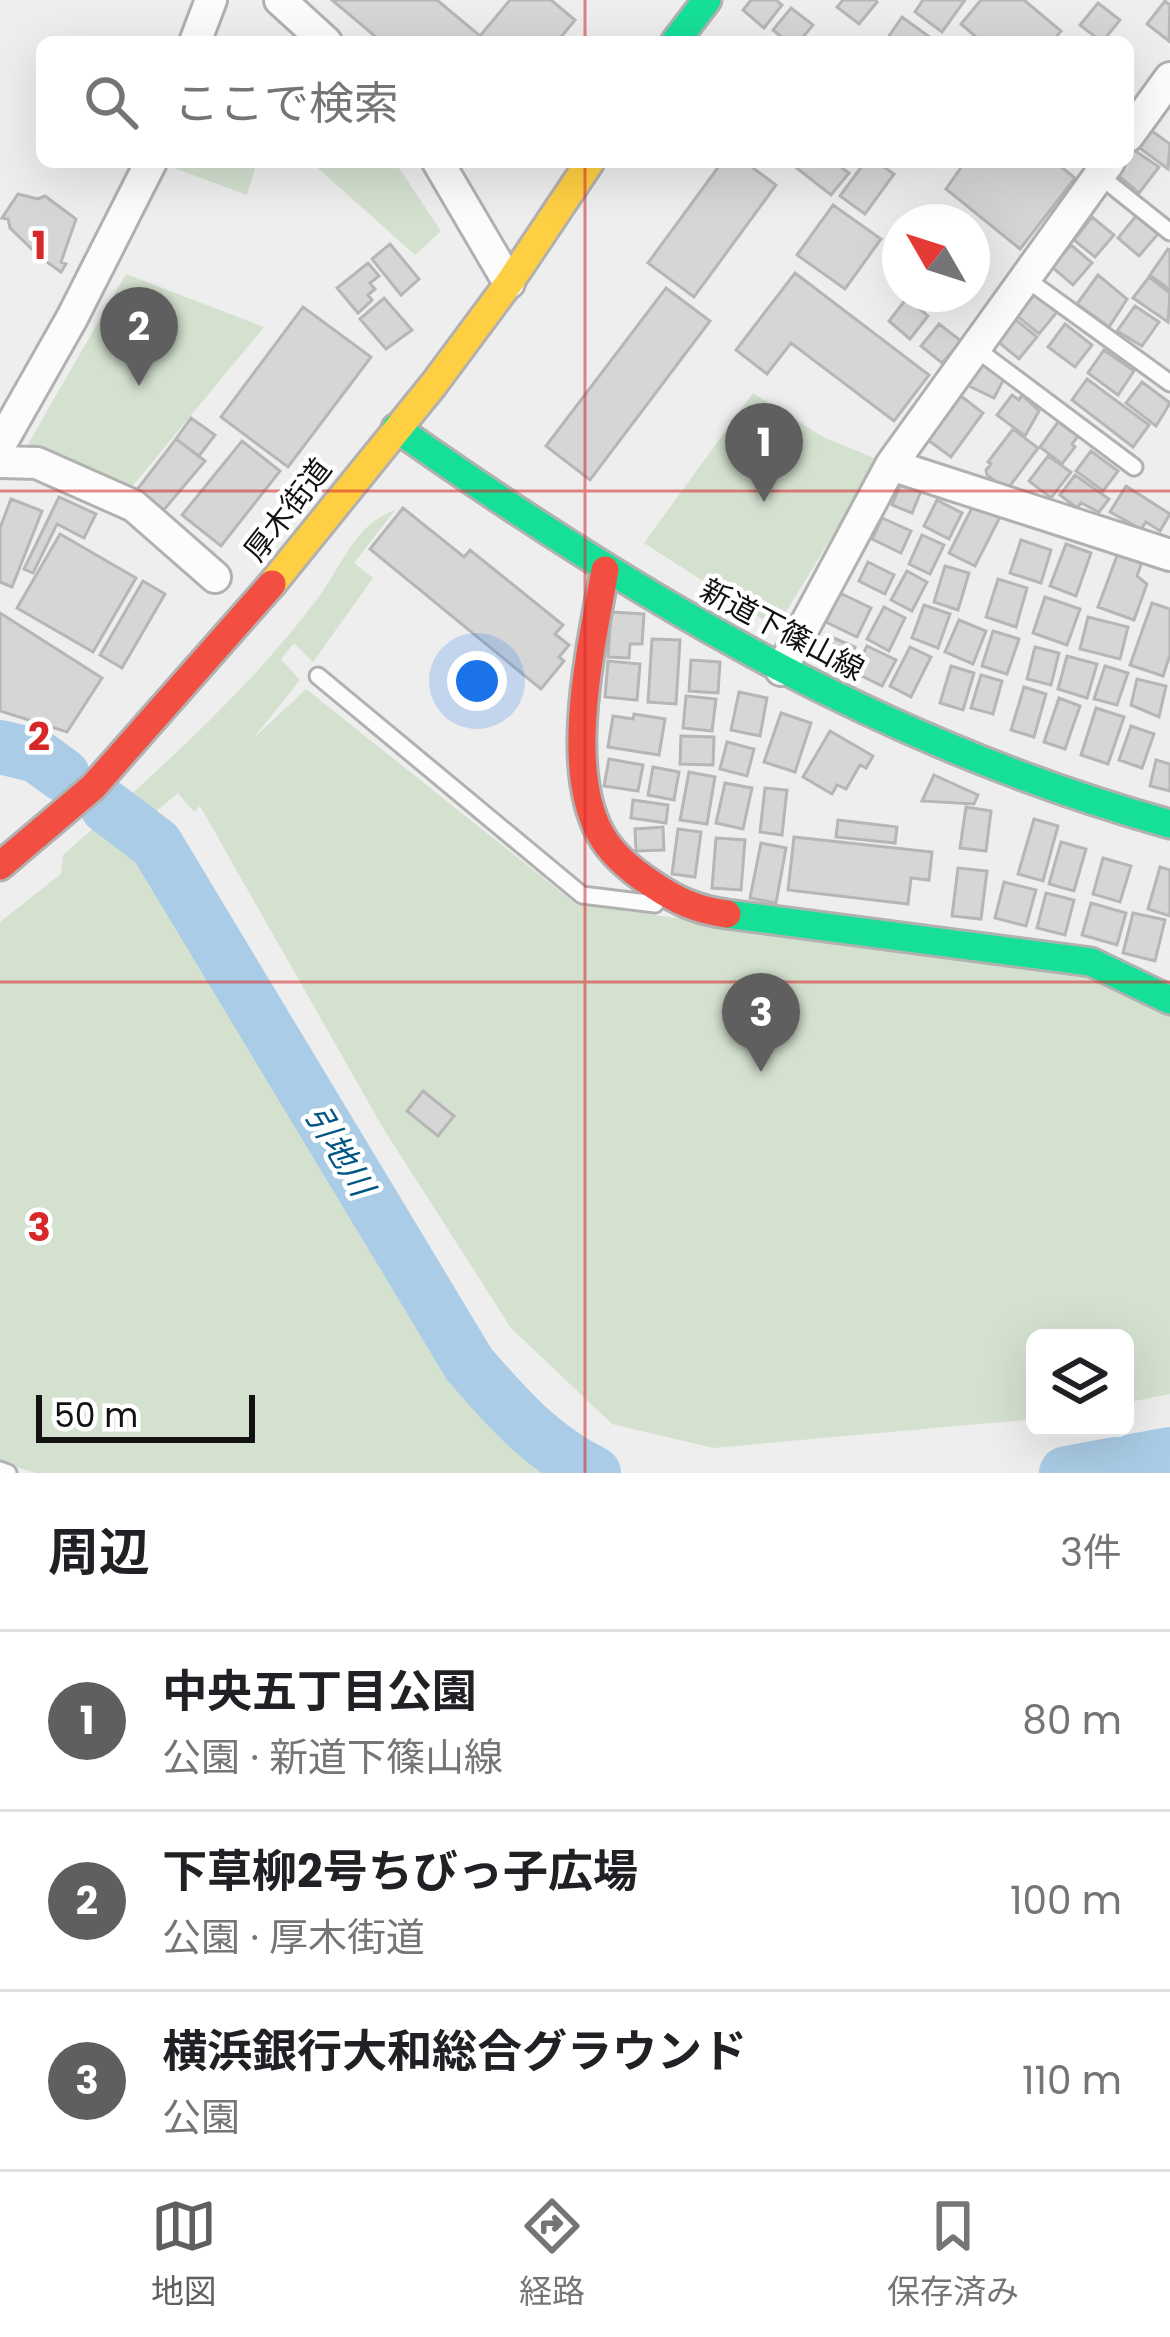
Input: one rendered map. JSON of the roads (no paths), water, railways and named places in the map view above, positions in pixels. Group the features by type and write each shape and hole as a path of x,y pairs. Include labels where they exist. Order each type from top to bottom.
{"street":[{"path":"197,36 211,0"},
{"path":"280,0 319,36"},
{"path":"679,36 706,0"},
{"path":"1134,128 1170,78"},
{"path":"0,445 72,318 148,168"},
{"path":"441,168 509,284"},
{"name":"厚木街道","path":"0,866 93,787 251,610 509,284 586,168"},
{"path":"781,670 891,465 1104,169"},
{"name":"新道下篠山線","path":"397,428 605,570 781,670 896,727 1065,794 1170,824"},
{"path":"0,461 37,463 134,506 214,577"},
{"path":"891,465 1170,555"},
{"path":"605,570 584,739 584,791 600,834 638,877 693,909 1091,962 1170,1000"}],"lane":[{"path":"1104,169 1170,232"},
{"path":"1025,278 1170,383"},
{"path":"975,348 1134,466"},
{"path":"318,676 582,895 693,909"}],"waterway":[{"name":"引地川","path":"0,747 37,756 63,775"},
{"name":"引地川","path":"107,807 156,844 469,1364 541,1439 594,1473"},
{"name":"引地川","path":"1066,1473 1170,1454"}],"place":[{"name":"下草柳2号ちびっ子広場","path":"139,386"},
{"name":"中央五丁目公園","path":"764,502"},
{"name":"横浜銀行大和総合グラウンド","path":"761,1072"}]}
